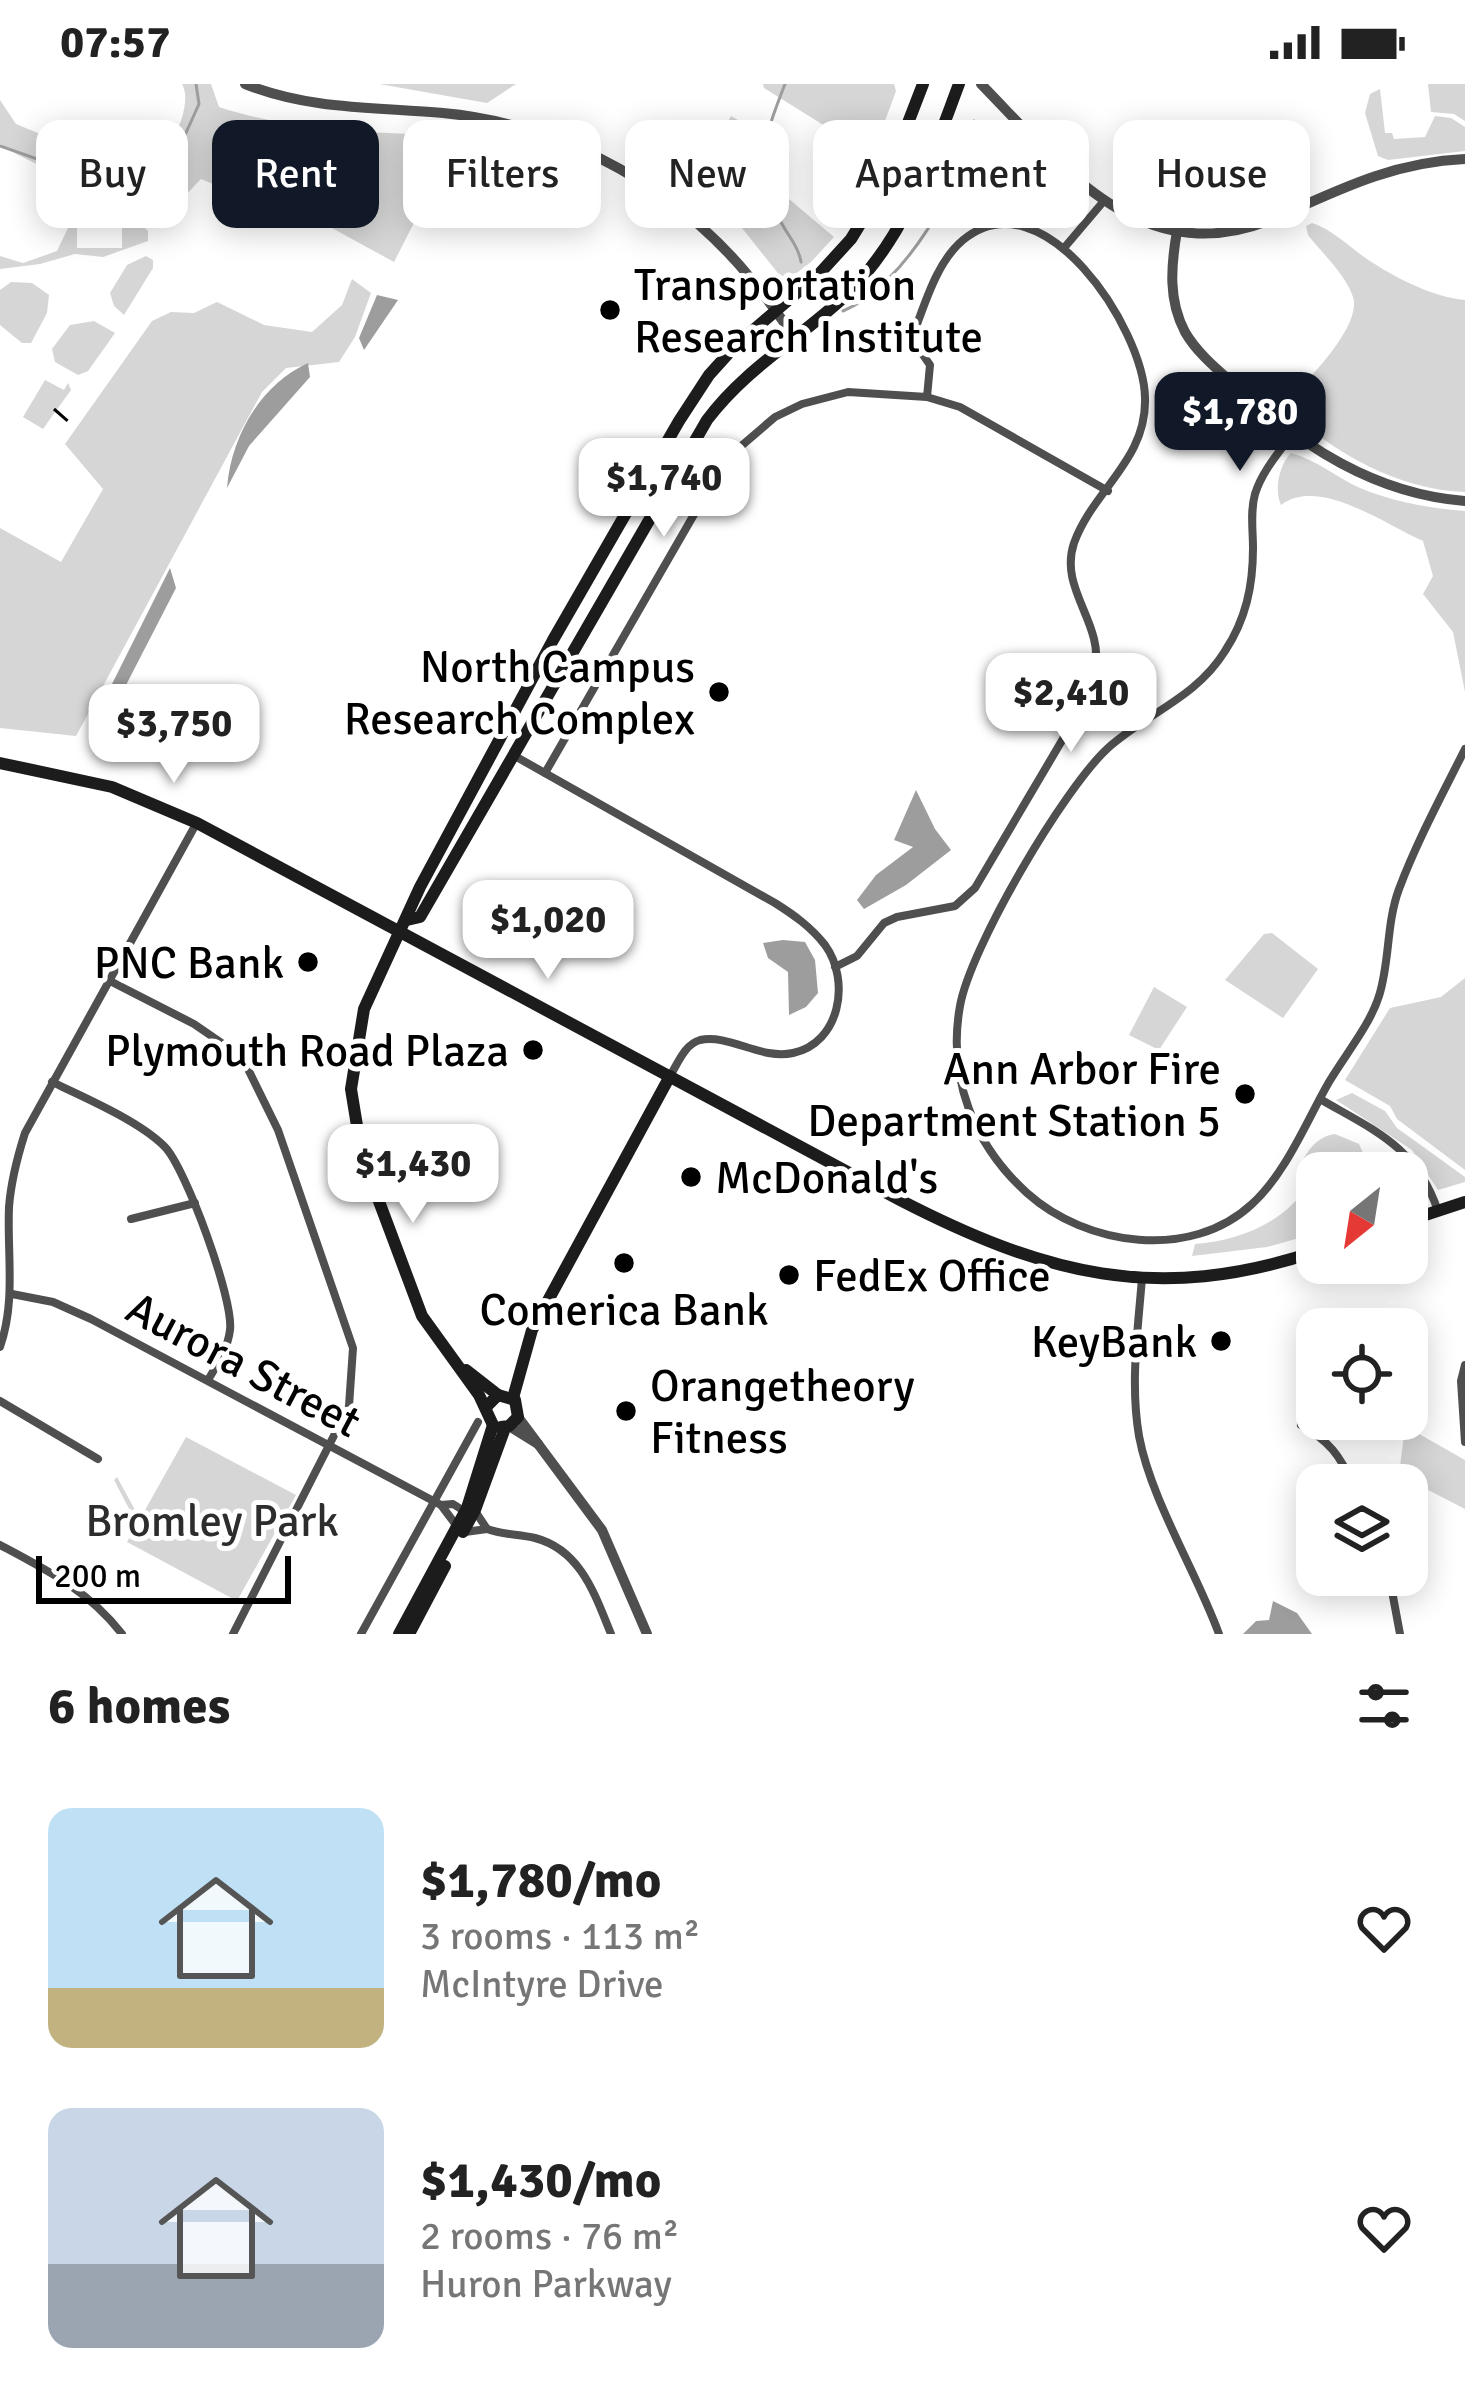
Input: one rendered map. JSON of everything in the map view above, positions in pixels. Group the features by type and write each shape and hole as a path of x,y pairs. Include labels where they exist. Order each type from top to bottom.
{"main road":[{"path":"507,1424 487,1417 487,1407 422,1316 376,1196 351,1089 364,1009 405,925 406,911 502,734 709,375 736,344 831,262 866,218 884,185 923,84"},
{"path":"405,925 420,916 695,438 754,368 846,294 894,236 919,189 959,84"},
{"path":"608,544 627,556"},
{"path":"502,734 513,755"},
{"path":"0,763 112,787 197,823 405,925 670,1076 970,1236 1039,1262 1142,1278 1242,1272 1296,1257"},
{"path":"487,1407 505,1396 532,1330 670,1076"},
{"path":"1428,1214 1465,1202"},
{"path":"409,1634 519,1406 447,1353"},
{"path":"399,1634 460,1533"}],"street":[{"path":"245,84 318,105 483,119 577,148 635,178 681,210 734,258 794,336"},
{"path":"981,84 1061,167 1103,202 1137,220 1177,231 1243,228 1279,217 1378,172 1426,161 1465,159"},
{"path":"1064,248 1103,202"},
{"path":"835,967 857,956 884,923 955,906 975,888 1090,693 1097,667 1095,641 1072,583 1070,563 1083,525 1135,449 1145,396 1140,368 1095,281 1064,248 1027,228 1005,226 984,228 953,249 931,290 910,345 920,349 930,365 927,397"},
{"path":"1177,231 1172,281 1185,331 1215,367 1294,433 1344,467 1409,493 1465,501"},
{"path":"544,773 725,458 775,417 848,392 927,397 960,407 1108,491"},
{"path":"1294,433 1263,476 1255,496 1252,582 1234,636 1203,680 1111,745 1072,788 970,970 959,1007 956,1052 965,1101 1001,1168 1032,1197 1071,1222 1131,1239 1188,1237 1241,1214 1271,1182 1379,997 1389,925 1400,888 1464,755"},
{"path":"513,755 804,922 828,949 835,967 838,1007 829,1028 814,1045 777,1055 700,1040 688,1046 670,1076"},
{"path":"0,1347 12,1294 13,1168 25,1133 197,823"},
{"path":"108,980 194,1024 248,1069 278,1130 353,1348 349,1406 233,1634"},
{"path":"52,1082 166,1148 195,1203 229,1302 230,1330 208,1381"},
{"path":"1320,1099 1412,1158 1438,1210"},
{"path":"131,1219 195,1203"},
{"path":"1142,1278 1136,1365 1139,1436 1152,1478 1219,1634"},
{"name":"Aurora Street","path":"12,1294 53,1302 438,1503 470,1511"},
{"path":"1465,1365 1461,1381 1465,1442"},
{"path":"0,1401 98,1459"},
{"path":"361,1634 438,1503 478,1422"},
{"path":"507,1424 538,1444 602,1530 647,1634"},
{"path":"1326,1440 1344,1464"},
{"name":"Aurora Street","path":"438,1503 460,1533"},
{"path":"470,1511 487,1528"},
{"path":"460,1533 487,1528 536,1538 570,1556 583,1570 611,1634"},
{"path":"0,1545 75,1587 102,1608 122,1634"},
{"path":"1393,1596 1400,1634"}],"green space":[{"path":"182,84 211,84 219,107 268,120 212,120 212,184 201,179 188,193 188,120 182,120"},
{"path":"379,84 516,84 487,103"},
{"path":"763,84 894,84 896,91 885,120 815,120"},
{"path":"1428,84 1465,84 1465,121 1454,114 1431,112"},
{"path":"1380,89 1385,133 1392,133 1394,139 1425,137 1435,116 1451,118 1465,127 1465,151 1388,160 1378,156 1365,113 1370,94"},
{"path":"0,100 16,124 36,132 36,164 0,144"},
{"path":"379,132 403,134 403,228 411,228 394,262 332,228 379,228"},
{"path":"789,199 813,219 813,228 823,228 834,237 785,282 742,228 789,228"},
{"path":"1310,224 1332,233 1397,277 1424,290 1465,300 1465,492 1417,485 1369,467 1326,441 1288,409 1289,398 1342,337 1354,309 1345,281 1308,235"},
{"path":"68,228 77,228 77,248 122,248 122,228 148,231 148,241 103,257 75,254 0,269 0,256 23,263 57,251"},
{"path":"146,256 153,260 153,268 124,315 114,306 110,293 127,265"},
{"path":"352,279 371,293 355,337 339,362 286,368 262,392 76,736 0,728 0,528 61,562 103,489 65,444 152,321 171,312 194,313 217,302 264,325 312,332 342,305"},
{"path":"11,282 32,283 49,295 47,313 31,343 22,343 0,325 0,290"},
{"path":"94,321 115,333 88,371 78,375 55,362 52,349 70,325"},
{"path":"45,380 64,390 68,383 71,390 43,429 23,417"},
{"path":"1291,453 1373,493 1465,511 1465,692 1453,632 1423,594 1433,576 1423,541 1333,499 1296,498 1281,505 1279,478"},
{"path":"1272,933 1318,969 1283,1018 1225,980 1264,934"},
{"path":"1465,978 1465,1170 1397,1119 1390,1106 1345,1080 1390,1008 1441,997"},
{"path":"1154,987 1187,1007 1159,1050 1129,1035"},
{"path":"1352,1093 1385,1111 1397,1128 1465,1177 1465,1182 1438,1190 1428,1175 1428,1152 1413,1152 1336,1100"},
{"path":"1335,1134 1359,1144 1363,1152 1308,1152"},
{"path":"1296,1200 1296,1239 1192,1256 1195,1244 1243,1234"},
{"name":"Bromley Park","path":"186,1437 296,1495 237,1601 127,1542 137,1524 114,1480 117,1477 140,1519"},
{"path":"1428,1439 1465,1460 1465,1509 1428,1490 1428,1464 1400,1464 1403,1440"}],"shaded area":[{"path":"377,295 398,300 364,350 359,338"},
{"path":"308,363 310,377 249,446 227,488 235,450 251,415 276,385"},
{"path":"170,568 176,588 125,687 111,686"},
{"path":"916,790 951,850 906,885 864,909 857,900 876,875 913,847 894,840"},
{"path":"805,942 815,960 818,993 806,1007 789,1015 788,972 768,958 763,943"},
{"path":"1273,1601 1297,1613 1312,1634 1243,1634 1256,1621 1269,1620"}],"waterway":[{"path":"0,146 119,188 155,178 180,146 199,104 196,84"},
{"path":"785,84 767,136 764,167 771,201 801,262"},
{"path":"843,311 888,279 928,228"}],"railway":[{"path":"54,409 69,422"}],"place":[{"name":"Transportation Research Institute","path":"610,310"},
{"name":"North Campus Research Complex","path":"719,692"},
{"name":"PNC Bank","path":"308,962"},
{"name":"Plymouth Road Plaza","path":"533,1050"},
{"name":"Ann Arbor Fire Department Station 5","path":"1245,1094"},
{"name":"McDonald's","path":"691,1177"},
{"name":"Comerica Bank","path":"624,1263"},
{"name":"FedEx Office","path":"789,1275"},
{"name":"KeyBank","path":"1221,1341"},
{"name":"Orangetheory Fitness","path":"626,1411"}]}
